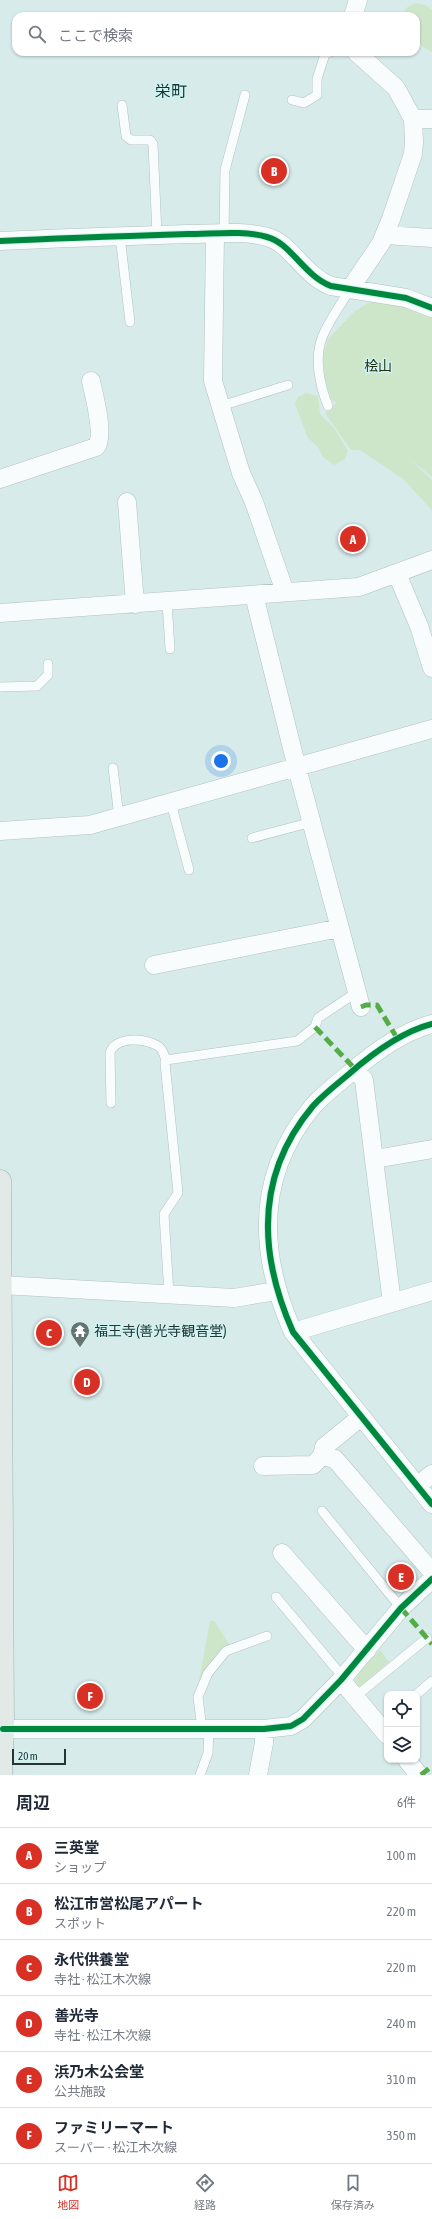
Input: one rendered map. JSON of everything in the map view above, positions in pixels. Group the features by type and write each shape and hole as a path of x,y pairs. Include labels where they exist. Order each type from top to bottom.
{"main road":[{"path":"0,1181 3,1729 1,1775"}],"street":[{"path":"355,12 358,0"},
{"path":"350,289 384,235 391,220 412,154 414,142 413,119 396,88 360,56"},
{"path":"413,119 432,119"},
{"path":"220,234 213,381 241,473 254,502 285,592"},
{"path":"0,241 157,235 254,235 277,241 320,282 350,289 406,298 432,308"},
{"path":"384,235 432,238"},
{"path":"0,479 96,447 99,443 100,434 91,381"},
{"path":"127,502 135,604"},
{"path":"0,613 359,587 398,574 432,560"},
{"path":"398,574 419,626 432,668"},
{"path":"254,595 297,768 359,1000"},
{"path":"0,831 90,825 432,729"},
{"path":"154,965 340,928"},
{"path":"432,1024 397,1038 355,1069 314,1105 293,1136 277,1168 271,1193 267,1222 269,1259 276,1291 293,1332 432,1504"},
{"path":"355,1069 364,1080 392,1303"},
{"path":"375,1159 432,1149"},
{"path":"1,1285 234,1298 276,1291"},
{"path":"293,1332 432,1291"},
{"path":"263,1466 313,1465 322,1456 324,1447 361,1417"},
{"path":"3,1729 264,1729 291,1726 303,1719 342,1679 402,1608 431,1579 335,1459 322,1456"},
{"path":"417,1486 432,1474"},
{"path":"282,1553 367,1650"},
{"path":"342,1679 355,1697 384,1727"},
{"path":"258,1775 264,1743 264,1729"},
{"path":"410,1763 420,1775"}],"lane":[{"path":"292,100 304,102 317,95 317,79 324,56"},
{"path":"220,234 224,170 246,96"},
{"path":"122,105 126,136 131,140 150,140 153,144 157,235"},
{"path":"120,236 130,322"},
{"path":"328,406 321,381 319,349 322,338 350,289"},
{"path":"221,406 288,385"},
{"path":"166,602 170,649"},
{"path":"0,687 37,686 48,674 48,664"},
{"path":"113,768 119,817"},
{"path":"171,803 189,870"},
{"path":"252,838 312,822"},
{"path":"166,1060 297,1040 315,1027 318,1018 359,1000"},
{"path":"111,1103 110,1053 114,1046 126,1041 153,1044 162,1049 166,1060 165,1063 178,1193 164,1214 169,1294"},
{"path":"322,1511 402,1608"},
{"path":"276,1597 342,1679"},
{"path":"200,1775 208,1754 205,1729 198,1697 208,1673 226,1651 267,1636"},
{"path":"355,1697 427,1638"},
{"path":"420,1691 432,1681"}],"green space":[{"path":"415,3 425,5 432,10 432,52 420,44 420,12 405,12 406,8"},
{"name":"桧山","path":"387,299 432,312 432,477 411,460 432,480 432,510 403,479 360,450 351,450 325,413 336,403 331,399 325,380 323,355 328,339 354,312 368,303"},
{"path":"306,393 318,396 320,414 334,428 348,451 345,459 334,465 323,457 318,447 308,438 295,404 298,397"},
{"path":"210,1621 214,1621 230,1645 198,1687"},
{"path":"380,1650 389,1662 356,1690 352,1686 362,1668"}],"marked path":[{"path":"361,1007 366,1005 377,1005 397,1038"},
{"path":"315,1027 355,1069"},
{"path":"401,1608 432,1644"},
{"path":"421,1775 432,1766"}],"cycle path":[{"path":"0,241 218,233 258,235 275,240 290,252 313,275 331,286 406,298 432,308"},
{"path":"432,1024 409,1032 388,1044 358,1066 313,1106 294,1132 280,1159 272,1187 268,1215 269,1244 273,1273 281,1302 293,1332 432,1504"},
{"path":"3,1729 264,1729 291,1726 303,1719 341,1680 401,1608 432,1579"}],"place":[{"name":"松江市営松尾アパート","path":"274,171"},
{"name":"三英堂","path":"353,539"},
{"name":"永代供養堂","path":"49,1333"},
{"name":"福王寺(善光寺観音堂)","path":"80,1348"},
{"name":"善光寺","path":"87,1382"},
{"name":"浜乃木公会堂","path":"401,1577"},
{"name":"ファミリーマート","path":"90,1696"}],"district":[{"name":"栄町","path":"171,91"}]}
